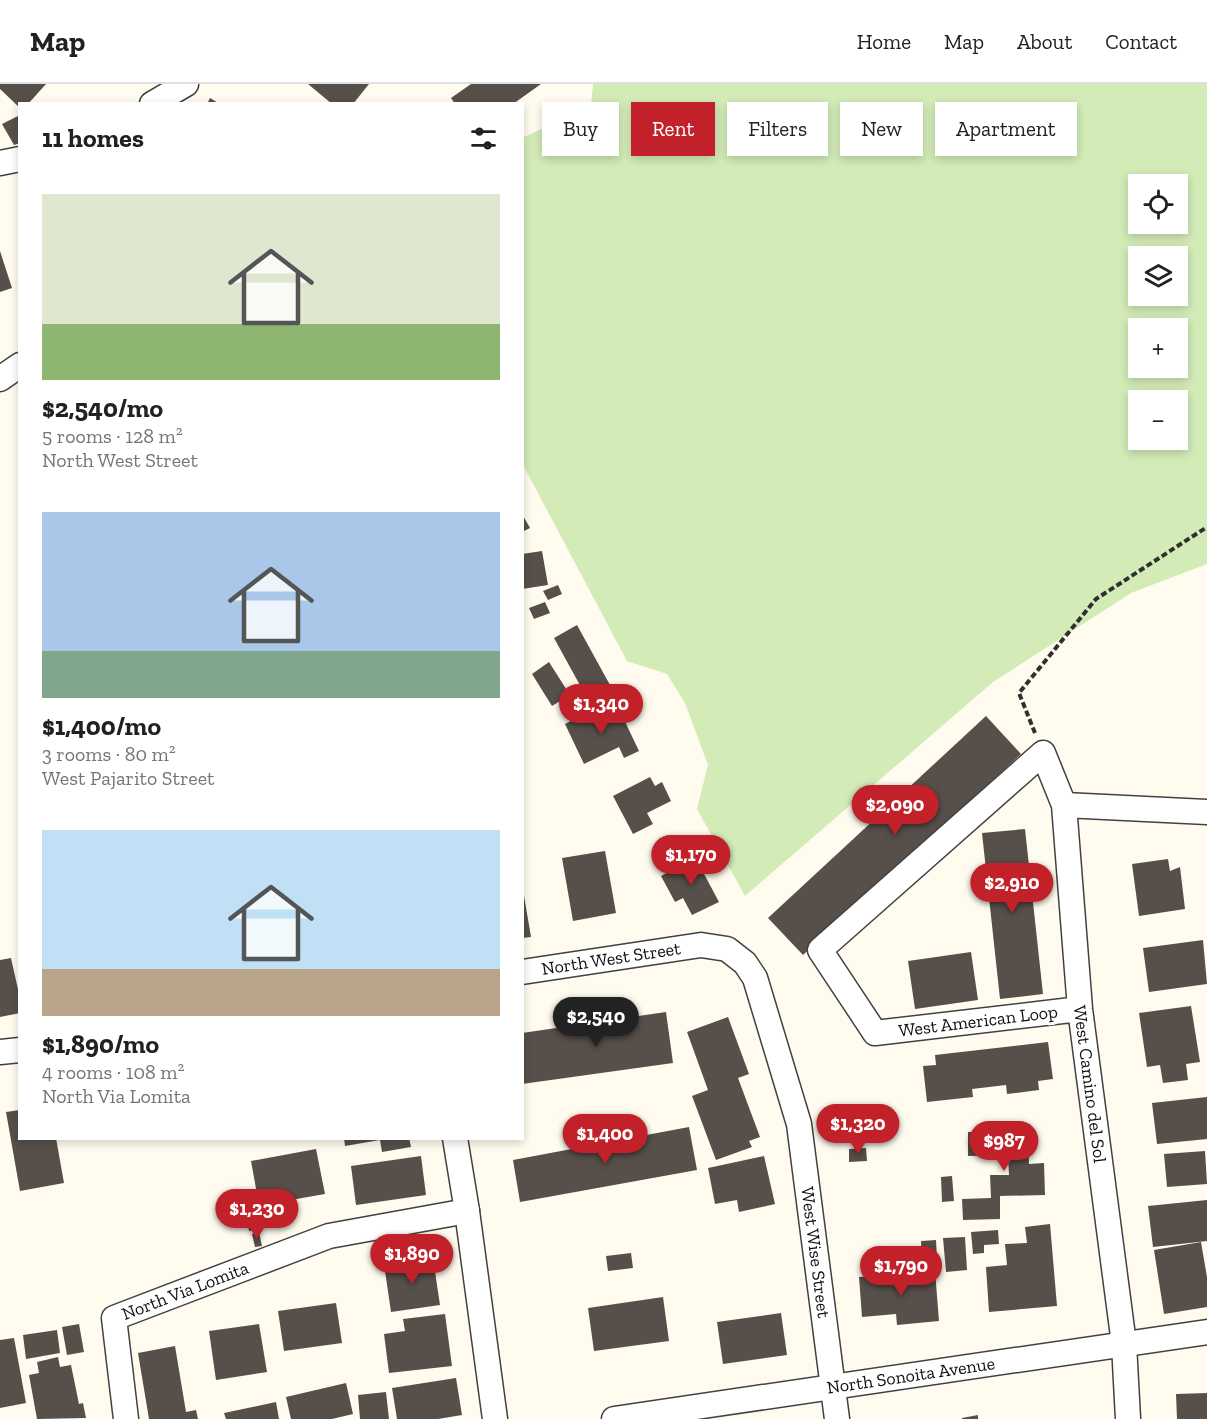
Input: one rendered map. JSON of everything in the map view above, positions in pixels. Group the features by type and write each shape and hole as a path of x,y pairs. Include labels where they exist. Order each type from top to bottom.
{"street":[{"path":"155,102 186,84"},
{"path":"0,163 18,159"},
{"path":"0,379 18,366"},
{"name":"West Camino del Sol","path":"1043,753 1064,805 1080,1009 1124,1344 1128,1419"},
{"name":"West American Loop","path":"1043,753 820,950 875,1032 1080,1009"},
{"path":"1064,805 1207,812"},
{"name":"North West Street","path":"524,972 701,945"},
{"name":"West Wise Street","path":"701,945 727,949 744,963 755,978 799,1124 837,1419"},
{"path":"0,1052 18,1050"},
{"path":"455,1140 495,1419"},
{"name":"North Via Lomita","path":"126,1419 114,1318 329,1236 467,1211"},
{"name":"North Sonoita Avenue","path":"614,1419 1207,1332"}],"path":[{"path":"1043,753 1019,693 1096,599 1207,527"}],"green space":[{"path":"593,84 1207,84 1207,564 1131,593 993,682 745,896 697,809 708,765 685,703 667,674 627,661 524,467 524,137 542,129 542,156 619,156 619,102 591,102"}],"building":[{"path":"0,84 46,84 30,102 18,102 18,106 0,89"},
{"path":"308,84 369,84 355,102 330,102"},
{"path":"471,84 541,84 516,102 454,102 451,98"},
{"path":"18,116 18,144 14,145 2,124"},
{"path":"0,251 12,288 0,292"},
{"path":"524,518 530,528 524,531"},
{"path":"542,551 548,585 524,589 524,554"},
{"path":"558,585 562,594 548,600 543,591"},
{"path":"545,602 550,613 534,619 529,608"},
{"path":"577,625 610,685 587,698 554,638"},
{"path":"549,662 570,695 552,706 532,674"},
{"path":"618,707 639,751 624,758 619,747 584,764 565,724 592,710 596,717"},
{"path":"986,716 1021,754 803,955 768,918"},
{"path":"650,777 655,786 662,782 671,801 647,813 653,824 633,834 613,796"},
{"path":"1025,829 1043,994 1000,999 982,833"},
{"path":"605,851 616,913 573,921 562,858"},
{"path":"695,857 719,902 692,915 683,898 675,902 661,876"},
{"path":"1168,859 1170,871 1180,867 1185,909 1139,916 1132,864"},
{"path":"524,896 531,937 524,938"},
{"path":"1203,940 1207,984 1149,992 1143,948"},
{"path":"971,952 978,1000 915,1009 908,961"},
{"path":"11,958 18,989 18,1013 0,1017 0,960"},
{"path":"1191,1006 1200,1062 1186,1064 1188,1080 1163,1083 1160,1065 1147,1067 1139,1013"},
{"path":"666,1012 673,1063 524,1084 524,1033"},
{"path":"728,1017 749,1074 738,1078 760,1137 749,1141 752,1147 716,1160 692,1096 708,1090 687,1032"},
{"path":"1048,1042 1053,1079 1038,1081 1039,1090 1007,1094 1006,1085 972,1089 973,1097 927,1102 923,1066 936,1065 935,1055"},
{"path":"1207,1097 1207,1139 1157,1144 1152,1103"},
{"path":"18,1110 18,1140 56,1140 64,1183 20,1191 6,1112"},
{"path":"689,1127 697,1170 520,1202 513,1160"},
{"path":"1028,1131 1029,1164 1044,1163 1045,1195 1000,1196 1000,1219 963,1220 962,1199 991,1198 990,1175 1009,1175 1008,1155 968,1156 968,1132"},
{"path":"344,1140 380,1140 345,1146"},
{"path":"380,1140 409,1140 411,1147 382,1152"},
{"path":"866,1148 867,1161 849,1162 849,1149"},
{"path":"316,1149 325,1194 285,1201 290,1223 249,1231 245,1208 259,1205 251,1161"},
{"path":"1205,1151 1207,1184 1167,1187 1164,1154"},
{"path":"421,1156 426,1195 356,1205 351,1166"},
{"path":"764,1156 775,1204 739,1212 737,1200 715,1204 708,1168"},
{"path":"952,1176 954,1201 942,1202 941,1177"},
{"path":"1207,1200 1207,1241 1153,1247 1148,1206"},
{"path":"1050,1224 1057,1306 989,1312 986,1267 1007,1265 1005,1244 1027,1243 1025,1227"},
{"path":"998,1230 999,1244 984,1245 984,1253 973,1254 971,1232"},
{"path":"259,1232 262,1246 255,1247 252,1234"},
{"path":"965,1237 967,1270 946,1272 943,1238"},
{"path":"936,1240 937,1260 922,1260 921,1241"},
{"path":"1201,1242 1207,1277 1207,1307 1164,1314 1154,1250"},
{"path":"631,1253 633,1268 608,1271 606,1256"},
{"path":"433,1258 440,1305 391,1312 384,1264"},
{"path":"935,1271 939,1321 897,1325 896,1314 862,1317 859,1277"},
{"path":"663,1297 669,1341 594,1351 588,1308"},
{"path":"336,1303 342,1343 284,1351 278,1311"},
{"path":"781,1313 787,1355 723,1364 717,1322"},
{"path":"445,1314 452,1366 389,1373 384,1334 405,1331 403,1319"},
{"path":"79,1324 84,1352 67,1355 62,1327"},
{"path":"259,1324 267,1372 216,1380 209,1331"},
{"path":"57,1330 60,1353 26,1359 23,1335"},
{"path":"14,1338 26,1403 0,1408 0,1340"},
{"path":"175,1346 186,1412 196,1410 198,1419 149,1419 138,1353"},
{"path":"58,1357 60,1367 71,1365 79,1404 83,1403 86,1418 37,1419 29,1375 39,1373 37,1362"},
{"path":"456,1378 462,1415 438,1419 397,1419 392,1388"},
{"path":"346,1383 353,1414 332,1419 291,1419 286,1397"},
{"path":"386,1392 389,1419 360,1419 358,1395"},
{"path":"1207,1393 1207,1419 1177,1419 1176,1394"},
{"path":"276,1402 279,1419 226,1419 224,1413"},
{"path":"978,1415 978,1419 962,1419 962,1418"}]}
